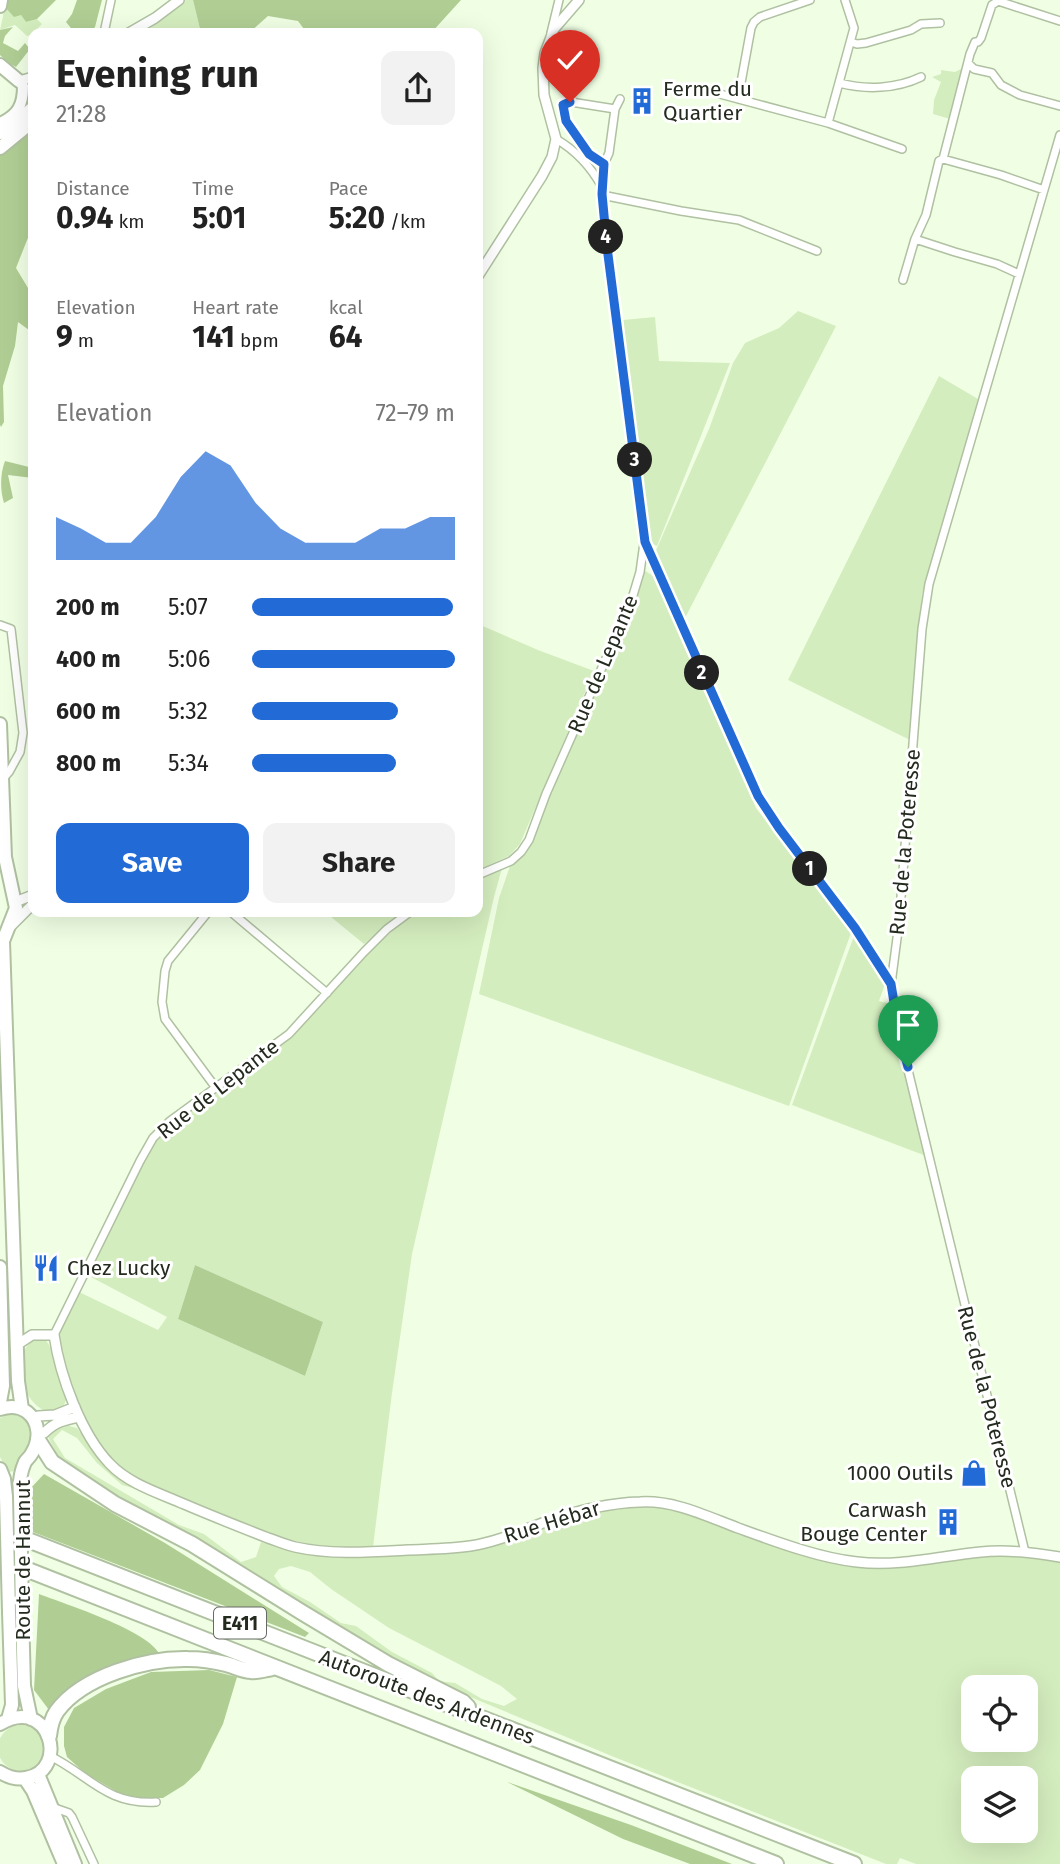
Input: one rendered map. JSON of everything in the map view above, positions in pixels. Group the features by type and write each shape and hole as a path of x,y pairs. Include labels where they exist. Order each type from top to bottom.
{"highway":[{"path":"41,1437 52,1455 78,1479 114,1504 192,1544 388,1664 463,1702 479,1718"},
{"name":"Autoroute des Ardennes","path":"0,1529 854,1864"},
{"name":"Autoroute des Ardennes","path":"0,1559 776,1864"},
{"path":"48,1736 56,1712 66,1701 84,1688 119,1671 153,1662 187,1659 226,1664 252,1672 275,1667"}],"main road":[{"path":"0,6 2,0"},
{"path":"0,65 25,85"},
{"path":"0,75 9,76 25,85"},
{"path":"2,125 23,102 25,85"},
{"path":"2,125 28,111"},
{"path":"0,148 28,125"},
{"path":"0,724 5,857 12,884 9,922"},
{"path":"0,896 8,895 17,1345 22,1409"},
{"path":"0,1267 3,1386 0,1402"},
{"path":"19,1391 38,1416 41,1437"},
{"path":"0,1409 11,1407 30,1414 41,1437"},
{"name":"Route de Hannut","path":"4,1722 12,1705 16,1612 13,1496 19,1487 21,1474 41,1437"},
{"path":"0,1469 13,1496"},
{"name":"Route de Hannut","path":"16,1612 24,1686 32,1719"},
{"name":"Route de Hannut","path":"4,1722 24,1717 32,1719 48,1736"},
{"path":"0,1772 16,1779 31,1776 44,1768 50,1756 51,1744 48,1736"},
{"path":"31,1776 51,1807 75,1864"},
{"path":"31,1776 33,1791 64,1864"}],"street":[{"path":"105,28 111,0"},
{"path":"138,28 179,0"},
{"path":"483,268 552,157 556,139 544,95 543,68 559,0"},
{"path":"551,34 579,0"},
{"path":"738,99 754,22 760,17 810,0"},
{"path":"828,123 851,42 853,27 845,0"},
{"path":"904,280 915,239 926,215 939,161 943,159 970,54 975,42 981,38 992,5 998,1 1060,21"},
{"path":"147,28 155,18"},
{"path":"851,42 866,43 911,30 921,24 940,23"},
{"path":"969,64 974,69 992,73 1001,85 1020,95 1060,106"},
{"path":"839,83 870,88 911,82 921,77"},
{"path":"705,90 828,123 902,149"},
{"path":"620,99 615,109 609,153 604,164 602,191 645,542 758,796 855,928 891,984"},
{"path":"604,164 589,154 566,121 563,105 570,102 615,109"},
{"name":"Rue de la Poteresse","path":"1025,1552 899,1033 891,984 899,923 923,614 929,584 1060,135"},
{"path":"556,139 570,148 596,176 602,191"},
{"path":"943,159 1044,190"},
{"path":"602,191 681,211 739,220 817,251"},
{"path":"915,239 997,264 1019,274"},
{"name":"Rue de Lepante","path":"483,873 511,861 529,840 546,793 631,602 645,542"},
{"path":"0,625 11,629 23,733 20,752 2,781"},
{"path":"9,922 28,901"},
{"path":"9,922 28,908"},
{"path":"204,917 168,961 162,1002 165,1019 216,1088"},
{"path":"237,917 327,993"},
{"name":"Rue de Lepante","path":"54,1335 153,1138 170,1121 289,1034 379,936 404,917"},
{"path":"17,1345 32,1335 54,1335 57,1355 79,1417 51,1425 41,1437"},
{"path":"38,1416 55,1415 75,1407"},
{"name":"Rue Hébar","path":"79,1417 103,1457 123,1474 171,1499 295,1547 374,1552 472,1546 585,1509 656,1502 693,1510 827,1557 857,1562 887,1564 985,1551 1025,1552 1060,1557"},
{"path":"50,1756 65,1763 108,1794 143,1803 156,1802"},
{"path":"51,1807 69,1813 94,1864"}],"green space":[{"path":"7,0 56,0 37,19 26,22 21,15 14,17 5,7"},
{"path":"77,0 102,0 94,28 71,28 66,22"},
{"path":"186,0 193,0 200,28 150,28"},
{"path":"193,0 461,0 436,28 303,28 298,21 268,16 255,28 200,28"},
{"path":"5,7 21,15 26,22 37,19 42,24 38,28 28,28 27,36 15,25 0,30"},
{"path":"13,27 3,43 18,51 25,43 28,47 28,52 16,67 0,55 0,30"},
{"path":"965,67 950,119 933,114 934,100 941,82 932,77 941,74 941,70 955,72"},
{"path":"28,127 28,238 16,268 28,288 28,329 18,322 15,346 3,386 4,422 1,427 0,425 0,150"},
{"path":"798,311 836,326 684,620 654,555 709,429 733,363 745,343 779,328"},
{"path":"655,317 659,361 730,363 657,546 650,540 644,507 623,320"},
{"path":"939,376 978,399 922,595 910,740 788,680"},
{"path":"5,461 28,467 28,477 8,475 13,498 4,503 1,482"},
{"path":"644,570 653,576 756,808 851,933 789,1106 479,994 499,898 511,863 527,847"},
{"path":"483,626 594,671 520,844 509,856 483,868"},
{"path":"502,868 412,1254 373,1547 338,1548 275,1536 149,1484 123,1469 98,1445 83,1417 61,1357 57,1336 77,1291 158,1330 167,1317 87,1275 150,1147 176,1120 292,1035 364,957 410,917 483,917 483,876","holes":["195,1265 323,1322 305,1376 178,1319"]},
{"path":"331,917 398,917 364,944"},
{"path":"854,936 885,984 879,1001 891,1004 926,1156 792,1105"},
{"path":"195,1265 323,1322 305,1376 178,1319"},
{"path":"37,1339 45,1339 49,1344 67,1398 58,1412 42,1410 29,1397 25,1387 24,1353 29,1344"},
{"path":"13,1414 28,1424 30,1439 16,1471 8,1472 0,1457 0,1418"},
{"path":"61,1424 77,1428 104,1466 136,1489 122,1485 97,1463 77,1438 62,1430 53,1439 65,1458 179,1525 204,1534 241,1562 256,1557 261,1542 311,1554 362,1557 463,1551 573,1516 644,1505 682,1511 819,1559 854,1566 980,1556 1023,1556 1060,1562 1060,1864 916,1864 900,1858 897,1864 886,1864 614,1757 437,1683 395,1661 248,1571 151,1515 114,1497 60,1460 47,1435","holes":["291,1566 310,1572 389,1628 501,1686 517,1699 504,1706 482,1699 455,1683 439,1681 432,1673 392,1652 356,1626 341,1623 282,1587 274,1576 279,1569"]},
{"path":"44,1474 165,1543 309,1633 305,1637 33,1532 29,1490"},
{"path":"39,1594 124,1628 153,1646 160,1655 93,1678 49,1710 34,1690"},
{"path":"209,1670 237,1677 223,1724 200,1770 184,1785 163,1798 128,1798 86,1774 67,1757 64,1727 74,1708 106,1689 151,1672"},
{"path":"12,1727 30,1727 42,1739 42,1757 30,1769 12,1769 0,1757 0,1739"},
{"path":"507,1782 732,1864 690,1864 623,1839"}],"place":[{"name":"Ferme du Quartier","path":"642,101"},
{"name":"Chez Lucky","path":"46,1268"},
{"name":"1000 Outils","path":"974,1473"},
{"name":"Carwash Bouge Center","path":"948,1522"}],"route":[{"path":"570,102 563,105 566,121 589,154 604,164 602,194 607,247 645,542 758,796 855,928 891,984 908,1067"}]}
